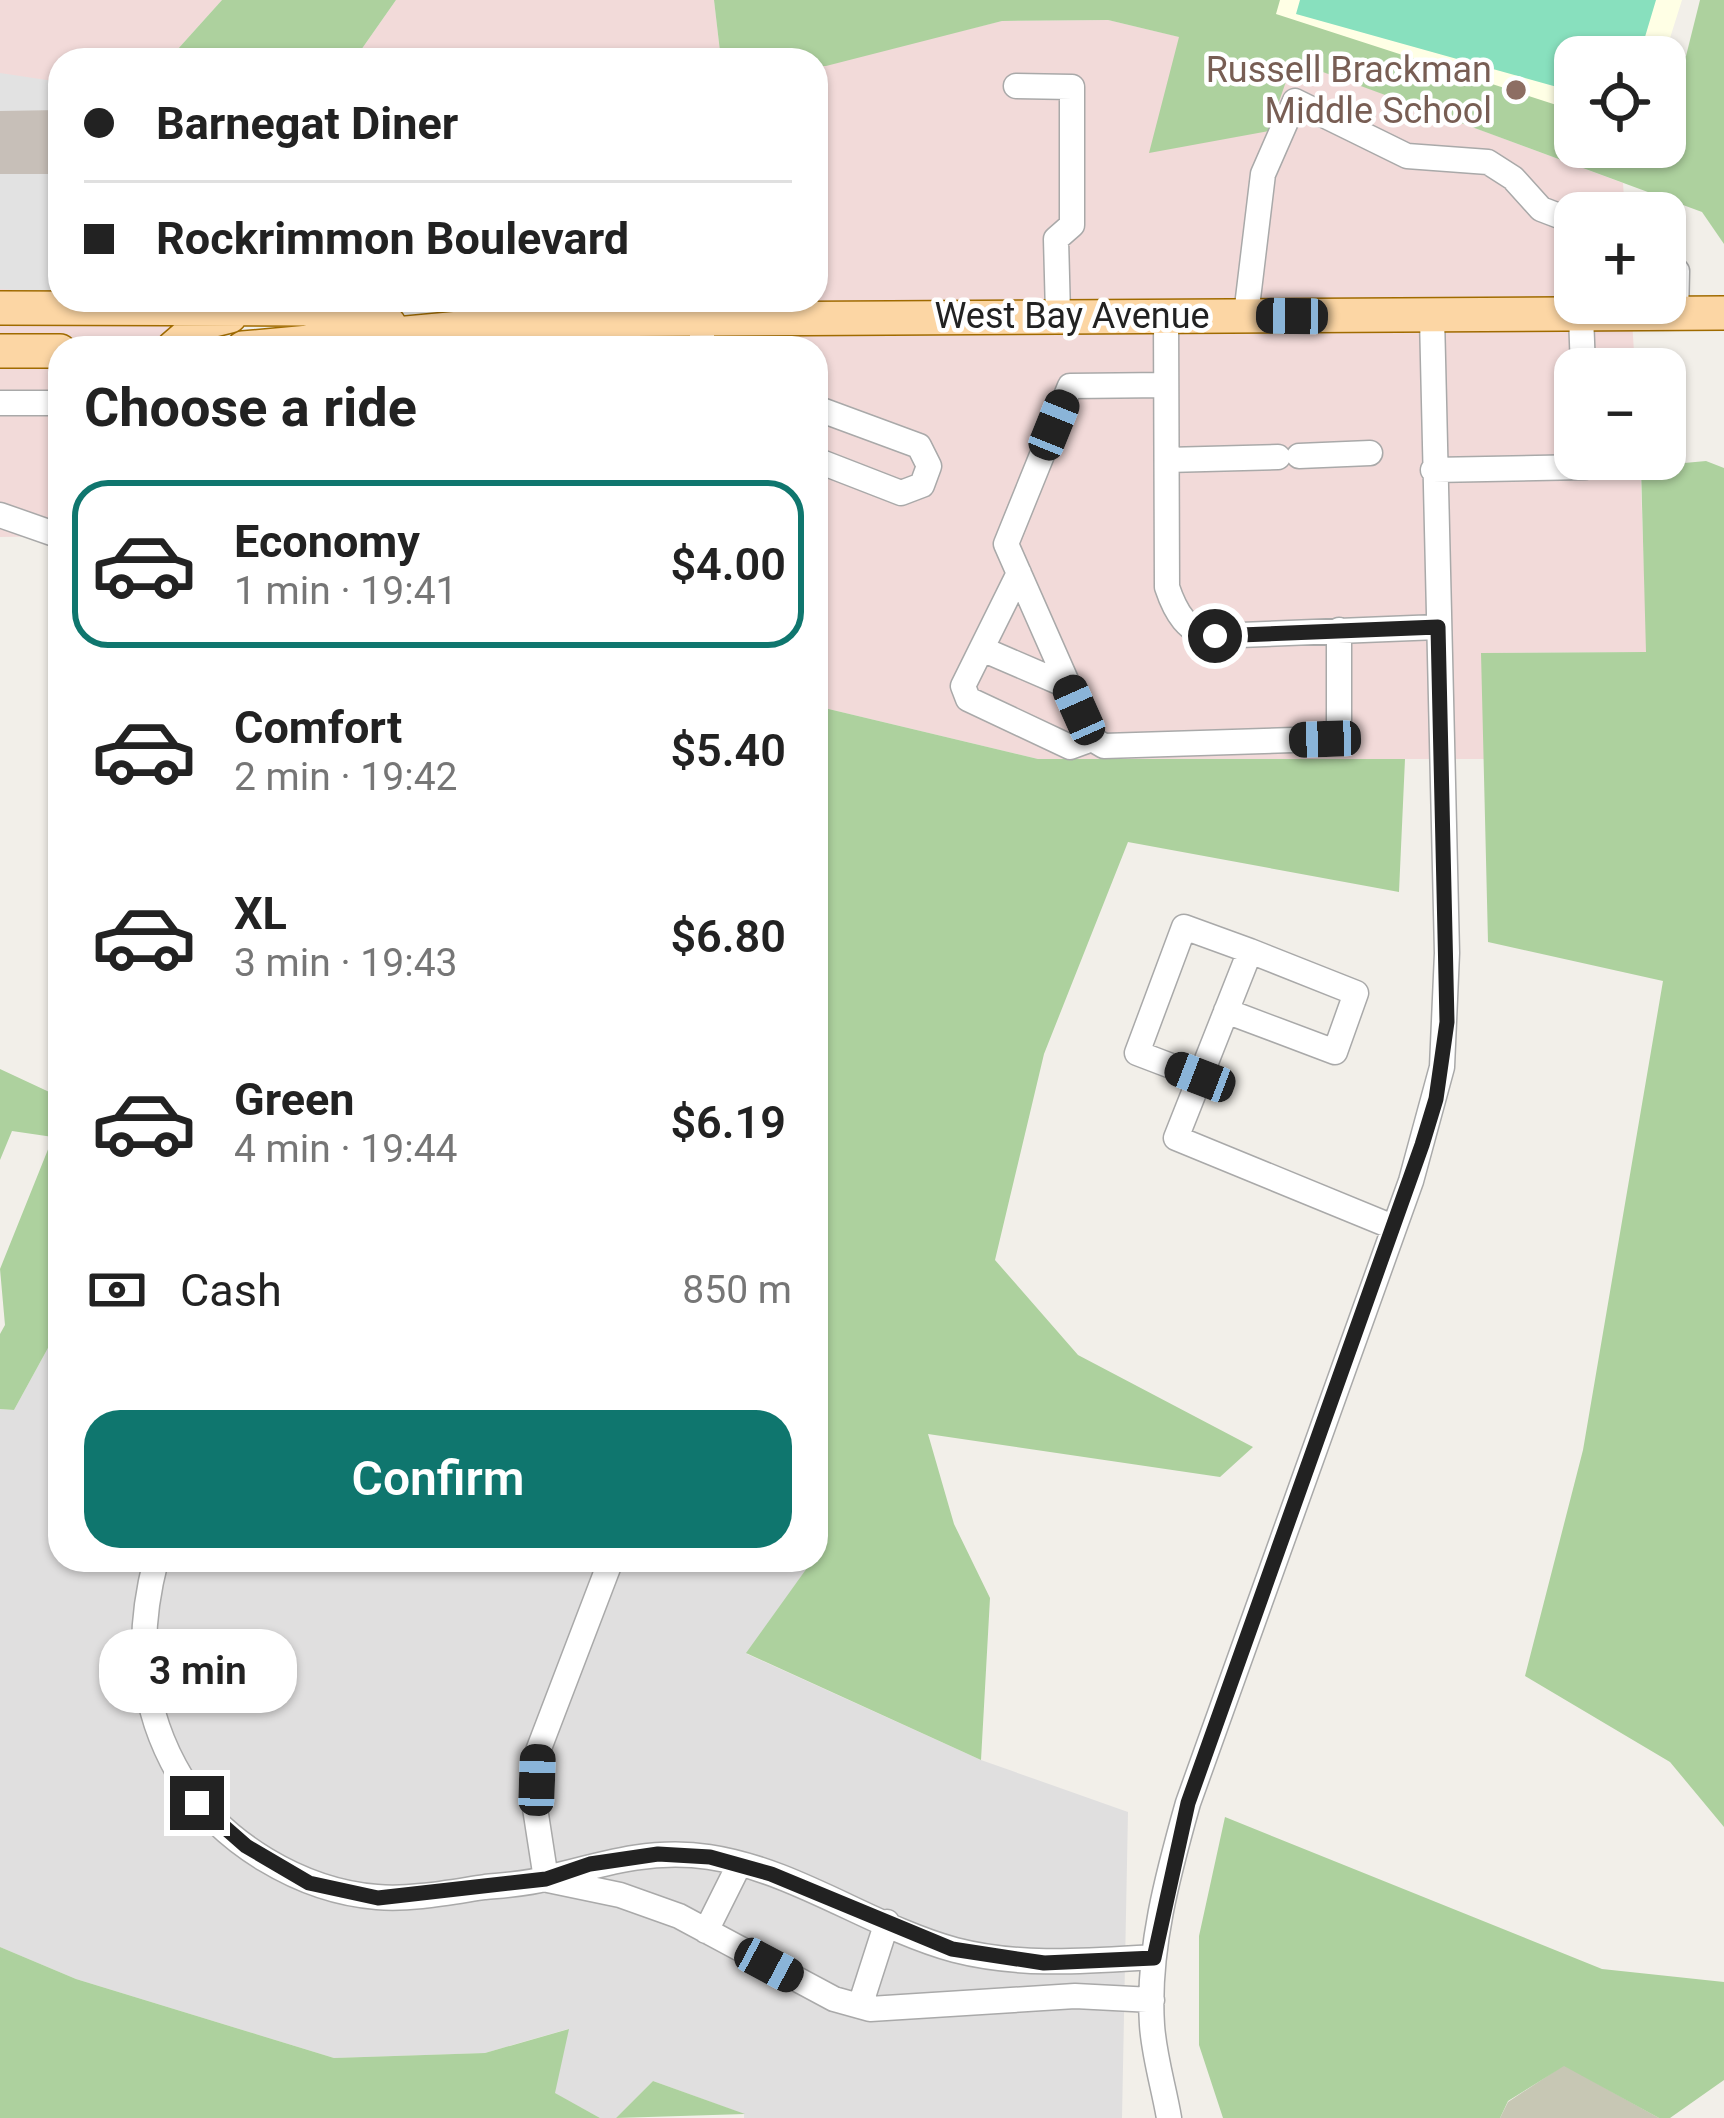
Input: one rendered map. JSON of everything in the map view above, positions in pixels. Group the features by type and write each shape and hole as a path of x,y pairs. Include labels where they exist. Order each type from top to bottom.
{"main road":[{"name":"West Bay Avenue","path":"0,308 48,308"},
{"path":"186,336 202,322 243,312"},
{"name":"West Bay Avenue","path":"322,312 420,329"},
{"name":"West Bay Avenue","path":"371,336 534,312"},
{"name":"West Bay Avenue","path":"560,312 702,333 1058,314 1554,315"},
{"name":"West Bay Avenue","path":"1686,314 1724,313"},
{"path":"0,351 48,351"}],"street":[{"path":"1016,86 1072,86 1072,225 1056,239 1058,314"},
{"path":"1246,315 1263,174 1295,101 1407,156 1488,162 1514,178 1541,208 1554,213"},
{"path":"1166,314 1167,586 1185,622 1202,635 1215,636 1438,627"},
{"path":"1169,2118 1152,2028 1154,1958 1188,1803 1436,1099 1447,1022 1432,317"},
{"path":"1166,385 1070,386 1006,544 1091,739 1104,746 1325,739 1336,732 1339,723 1339,630"},
{"path":"0,404 48,403"},
{"path":"828,412 919,446 929,466 922,484 901,493 828,465"},
{"path":"1166,460 1370,453"},
{"path":"1433,470 1554,468"},
{"path":"0,515 48,532"},
{"path":"1019,573 963,686 968,699 1070,747 1091,739"},
{"path":"982,649 1061,683 1066,681"},
{"path":"1200,1077 1137,1053 1184,927 1356,993 1335,1052 1226,1011"},
{"path":"1250,951 1176,1138 1393,1227"},
{"path":"152,1572 142,1613 142,1664 172,1762 197,1803 246,1846 309,1883 378,1898 546,1879 590,1864 658,1854 710,1857 952,1949 1044,1963 1154,1958"},
{"path":"546,1879 536,1808 538,1751 606,1572"},
{"path":"706,1930 739,1865"},
{"path":"546,1879 620,1895 706,1930 834,1999 860,2006 915,2008 1075,1996 1152,2000"},
{"path":"860,2006 887,1922"},
{"path":"993,2002 994,1957"}],"shaded area":[{"path":"0,0 222,0 179,48 48,48 48,312 206,312 206,336 48,336 48,536 0,537"},
{"path":"396,0 714,0 720,48 362,48"},
{"name":"Russell Brackman Middle School","path":"1192,0 1682,0 1671,36 1554,36 1554,117"},
{"path":"1108,20 1180,37 1151,152 1292,60 1554,157 1554,168 1583,168 1623,183 1624,192 1554,192 1554,324 1632,324 1634,348 1554,348 1554,480 1641,480 1647,652 1482,653 1484,759 1038,759 828,709 828,336 675,336 676,312 828,312 828,63 1002,21"},
{"path":"0,73 48,80 48,293 0,289"},
{"path":"48,1348 48,1572 805,1572 747,1654 981,1760 1128,1812 1122,2118 744,2118 744,2114 653,2081 616,2118 600,2118 554,2093 568,2029 485,2053 334,2058 76,1979 0,1947 0,1409 14,1410"},
{"path":"1564,2065 1659,2118 1500,2118 1508,2102"}],"green space":[{"path":"222,0 396,0 362,48 179,48"},
{"path":"714,0 1280,0 1276,14 1554,104 1554,157 1293,61 1269,131 1149,153 1179,37 1108,20 1002,21 828,65 828,48 720,48"},
{"path":"1300,0 1656,0 1645,36 1554,36 1554,86 1296,14"},
{"path":"1700,0 1724,0 1724,244 1702,212 1686,206 1686,192 1648,192 1583,168 1686,168 1686,56"},
{"path":"1706,461 1724,468 1724,1827 1670,1762 1525,1676 1583,1450 1663,981 1488,942 1481,653 1646,652 1641,480 1686,480 1686,463"},
{"path":"828,709 1038,759 1405,759 1399,892 1128,842 1044,1054 995,1260 1078,1355 1253,1447 1220,1477 928,1434 954,1524 990,1598 981,1760 746,1653 804,1572 828,1572"},
{"path":"0,1069 48,1091 48,1136 12,1131 0,1160"},
{"path":"48,1149 48,1348 14,1410 0,1409 0,1334 5,1325 0,1269"},
{"path":"1225,1817 1602,1969 1724,1982 1724,2080 1670,2118 1659,2118 1564,2066 1508,2101 1500,2118 1223,2118 1199,2045 1199,1936"},
{"path":"0,1947 76,1979 334,2058 485,2053 569,2029 555,2093 600,2118 0,2118"},
{"path":"653,2081 745,2114 616,2118"}],"building":[{"path":"48,110 48,174 0,174 0,111"}],"place":[{"name":"Russell Brackman Middle School","path":"1516,90"}],"route":[{"path":"197,1803 246,1846 309,1883 378,1898 546,1879 590,1864 658,1854 710,1857 771,1874 952,1949 1044,1963 1154,1958 1188,1803 1411,1181 1436,1099 1447,1022 1438,627 1215,636"}]}
